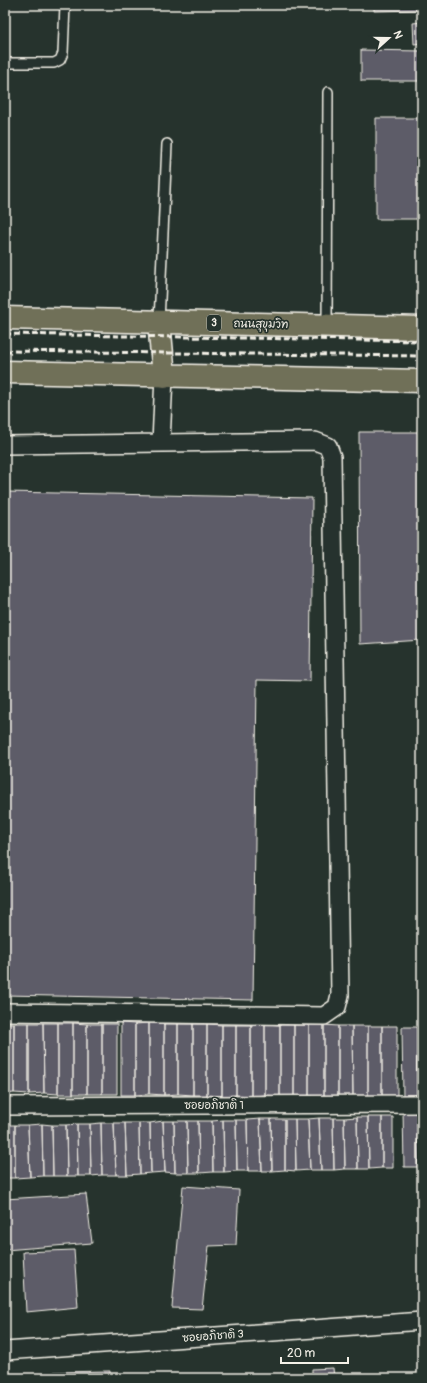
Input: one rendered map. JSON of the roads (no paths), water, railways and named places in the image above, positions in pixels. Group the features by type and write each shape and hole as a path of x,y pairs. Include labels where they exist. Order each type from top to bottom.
{"highway":[{"name":"ถนนสุขุมวิท","path":"5,318 422,328"},
{"path":"159,322 164,376"},
{"path":"5,372 422,381"}],"street":[{"path":"161,443 164,376"},
{"path":"5,445 315,441 328,446 332,457 340,994 338,1007 324,1016 5,1012"},
{"name":"ซอยอภิชาติ 1","path":"5,1106 422,1104"},
{"name":"ซอยอภิชาติ 3","path":"5,1351 422,1321"}],"lane":[{"path":"5,63 54,63 60,60 63,53 64,5"},
{"path":"327,326 328,92"},
{"path":"159,322 166,144"}],"railway":[{"path":"5,334 422,341"},
{"path":"5,351 422,356"}]}
